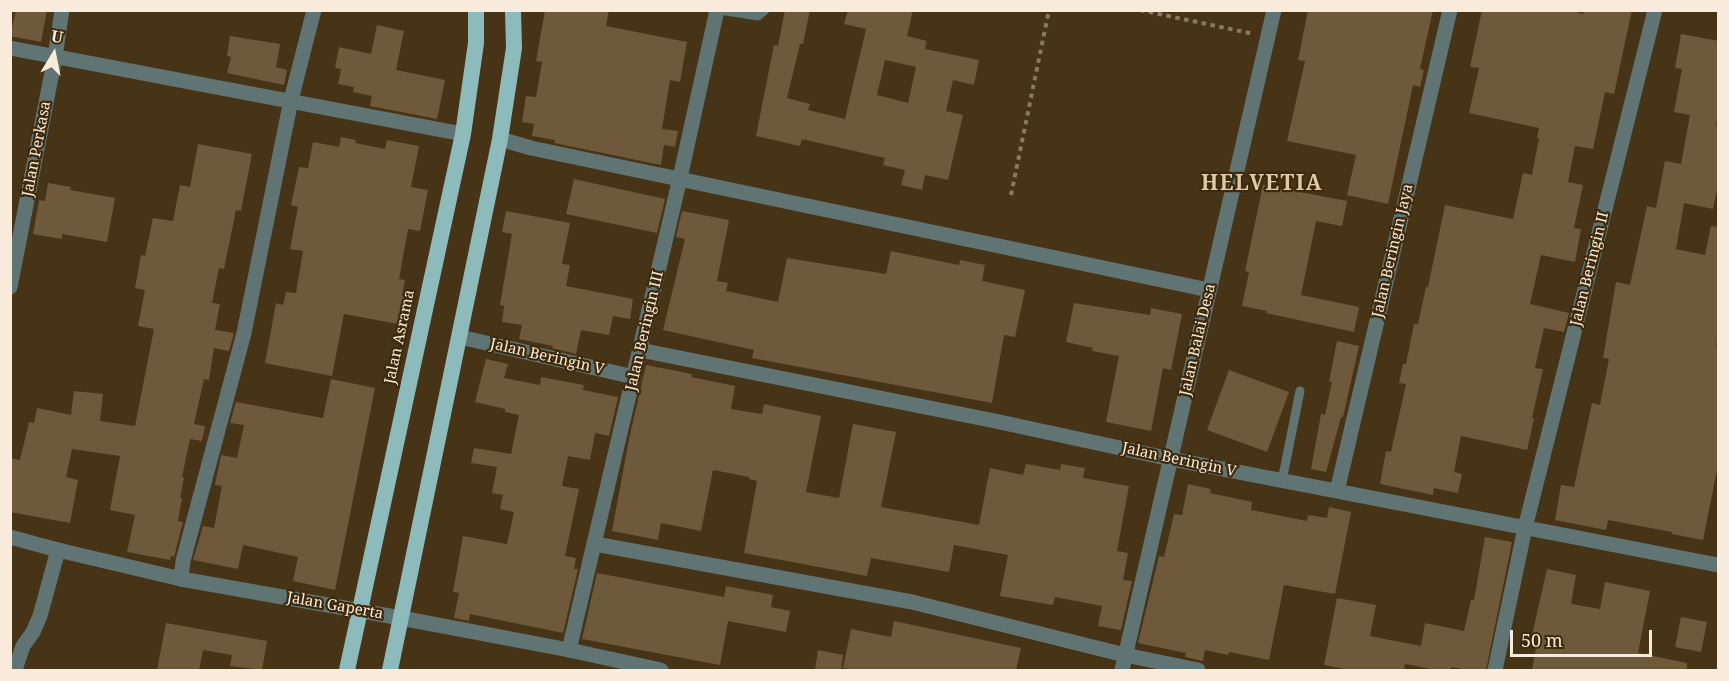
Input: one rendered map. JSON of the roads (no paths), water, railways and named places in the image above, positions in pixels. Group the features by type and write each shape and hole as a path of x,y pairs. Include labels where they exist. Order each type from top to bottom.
{"highway":[{"name":"Jalan Asrama","path":"347,670 463,134 476,43 476,10"},
{"path":"390,670 500,139 514,48 513,10"}],"street":[{"name":"Jalan Perkasa","path":"10,287 62,10"},
{"path":"181,579 183,561 244,333 291,100 314,10"},
{"name":"Jalan Beringin III","path":"569,650 718,10"},
{"name":"Jalan Balai Desa","path":"1124,663 1274,10"},
{"name":"Jalan Beringin Jaya","path":"1337,491 1450,10"},
{"name":"Jalan Beringin II","path":"1495,670 1525,528 1655,10"},
{"path":"10,48 463,134"},
{"path":"500,139 531,148 1209,290"},
{"name":"Jalan Beringin V","path":"460,337 634,377"},
{"name":"Jalan Beringin V","path":"640,350 995,421 1171,459 1719,565"},
{"name":"Jalan Gaperta","path":"10,537 181,579 400,618 662,670"},
{"path":"595,544 912,602 1124,663 1198,670"},
{"path":"15,670 23,646 33,632 66,552"}],"lane":[{"path":"718,10 758,16 765,10"},
{"path":"1282,481 1300,391"}],"district":[{"name":"HELVETIA","path":"1262,184"}]}
